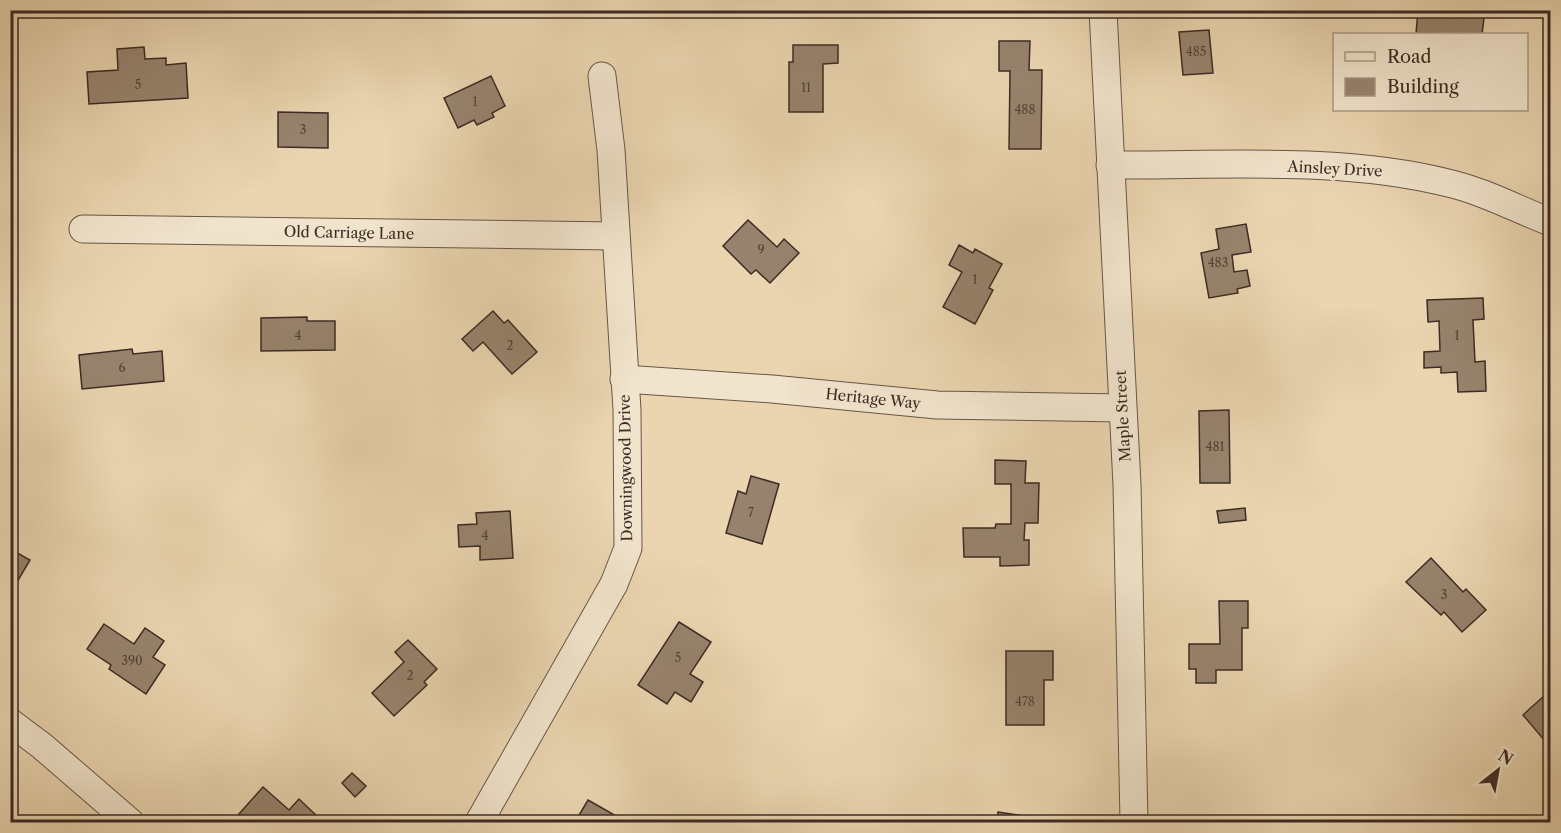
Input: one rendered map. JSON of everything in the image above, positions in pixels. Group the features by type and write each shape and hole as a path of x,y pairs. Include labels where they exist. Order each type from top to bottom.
{"street":[{"name":"Maple Street","path":"1103,10 1127,485 1134,822"},
{"name":"Downingwood Drive","path":"479,822 614,584 628,548 627,410 615,236 612,150 602,76"},
{"name":"Ainsley Drive","path":"1110,165 1340,166 1412,175 1450,183 1551,222"},
{"name":"Old Carriage Lane","path":"83,230 615,236"},
{"name":"Heritage Way","path":"624,379 771,389 937,405 1122,408"},
{"path":"10,722 42,746 130,822"}],"building":[{"path":"1418,10 1485,10 1482,33 1416,33"},
{"path":"1209,30 1213,73 1183,75 1179,32"},
{"path":"999,41 1030,41 1029,70 1042,70 1041,149 1009,149 1010,71 999,71"},
{"path":"793,45 838,45 838,63 823,64 823,112 789,112 789,62 793,62"},
{"path":"144,47 145,59 166,58 166,65 186,63 188,98 89,104 87,72 118,70 117,49"},
{"path":"491,76 505,106 492,113 494,117 477,125 474,120 458,128 444,98"},
{"path":"278,112 328,113 328,148 278,147"},
{"path":"748,220 777,247 784,239 799,253 770,283 756,270 751,274 723,246"},
{"path":"1246,224 1251,252 1232,255 1234,272 1247,270 1250,286 1237,289 1238,293 1209,298 1201,253 1219,249 1216,229"},
{"path":"959,245 973,253 975,249 1002,264 989,288 993,290 975,324 943,307 962,272 949,265"},
{"path":"1483,298 1484,319 1473,320 1475,362 1485,361 1486,391 1458,392 1457,372 1441,373 1441,367 1424,368 1424,352 1440,351 1439,321 1428,322 1427,300"},
{"path":"493,311 504,323 508,320 537,352 512,374 483,342 473,351 462,339"},
{"path":"307,317 307,321 335,321 335,350 261,351 261,318"},
{"path":"132,349 133,354 162,351 164,381 82,389 79,355"},
{"path":"1229,410 1230,483 1200,483 1199,411"},
{"path":"995,460 1026,461 1025,483 1039,483 1038,523 1025,523 1024,540 1029,540 1029,565 1000,566 1000,557 964,557 963,528 995,528 996,524 1011,524 1011,484 995,484"},
{"path":"751,476 779,484 762,544 726,533 738,491 746,494"},
{"path":"1245,508 1246,520 1219,523 1217,511"},
{"path":"510,511 513,558 480,560 480,546 459,547 458,525 477,524 476,513"},
{"path":"10,549 30,560 10,594"},
{"path":"1431,558 1463,592 1466,589 1486,610 1462,632 1444,612 1441,615 1406,582"},
{"path":"1219,601 1248,601 1248,628 1242,628 1242,670 1216,670 1216,683 1196,683 1196,669 1189,669 1189,644 1220,644"},
{"path":"679,622 711,642 690,674 703,682 691,702 675,692 667,704 638,685"},
{"path":"104,624 134,644 145,628 164,641 153,657 165,665 146,694 109,669 111,665 87,649"},
{"path":"408,640 437,669 424,682 427,685 394,716 372,693 404,662 395,652"},
{"path":"1006,651 1053,651 1053,680 1044,680 1044,725 1006,725"},
{"path":"1545,695 1550,701 1550,747 1523,715"},
{"path":"352,773 366,786 355,797 342,783"},
{"path":"263,787 289,810 299,799 319,818 315,822 248,822 239,814"},
{"path":"588,800 618,817 615,822 575,822"},
{"path":"998,812 1043,819 1042,822 997,822"}]}
